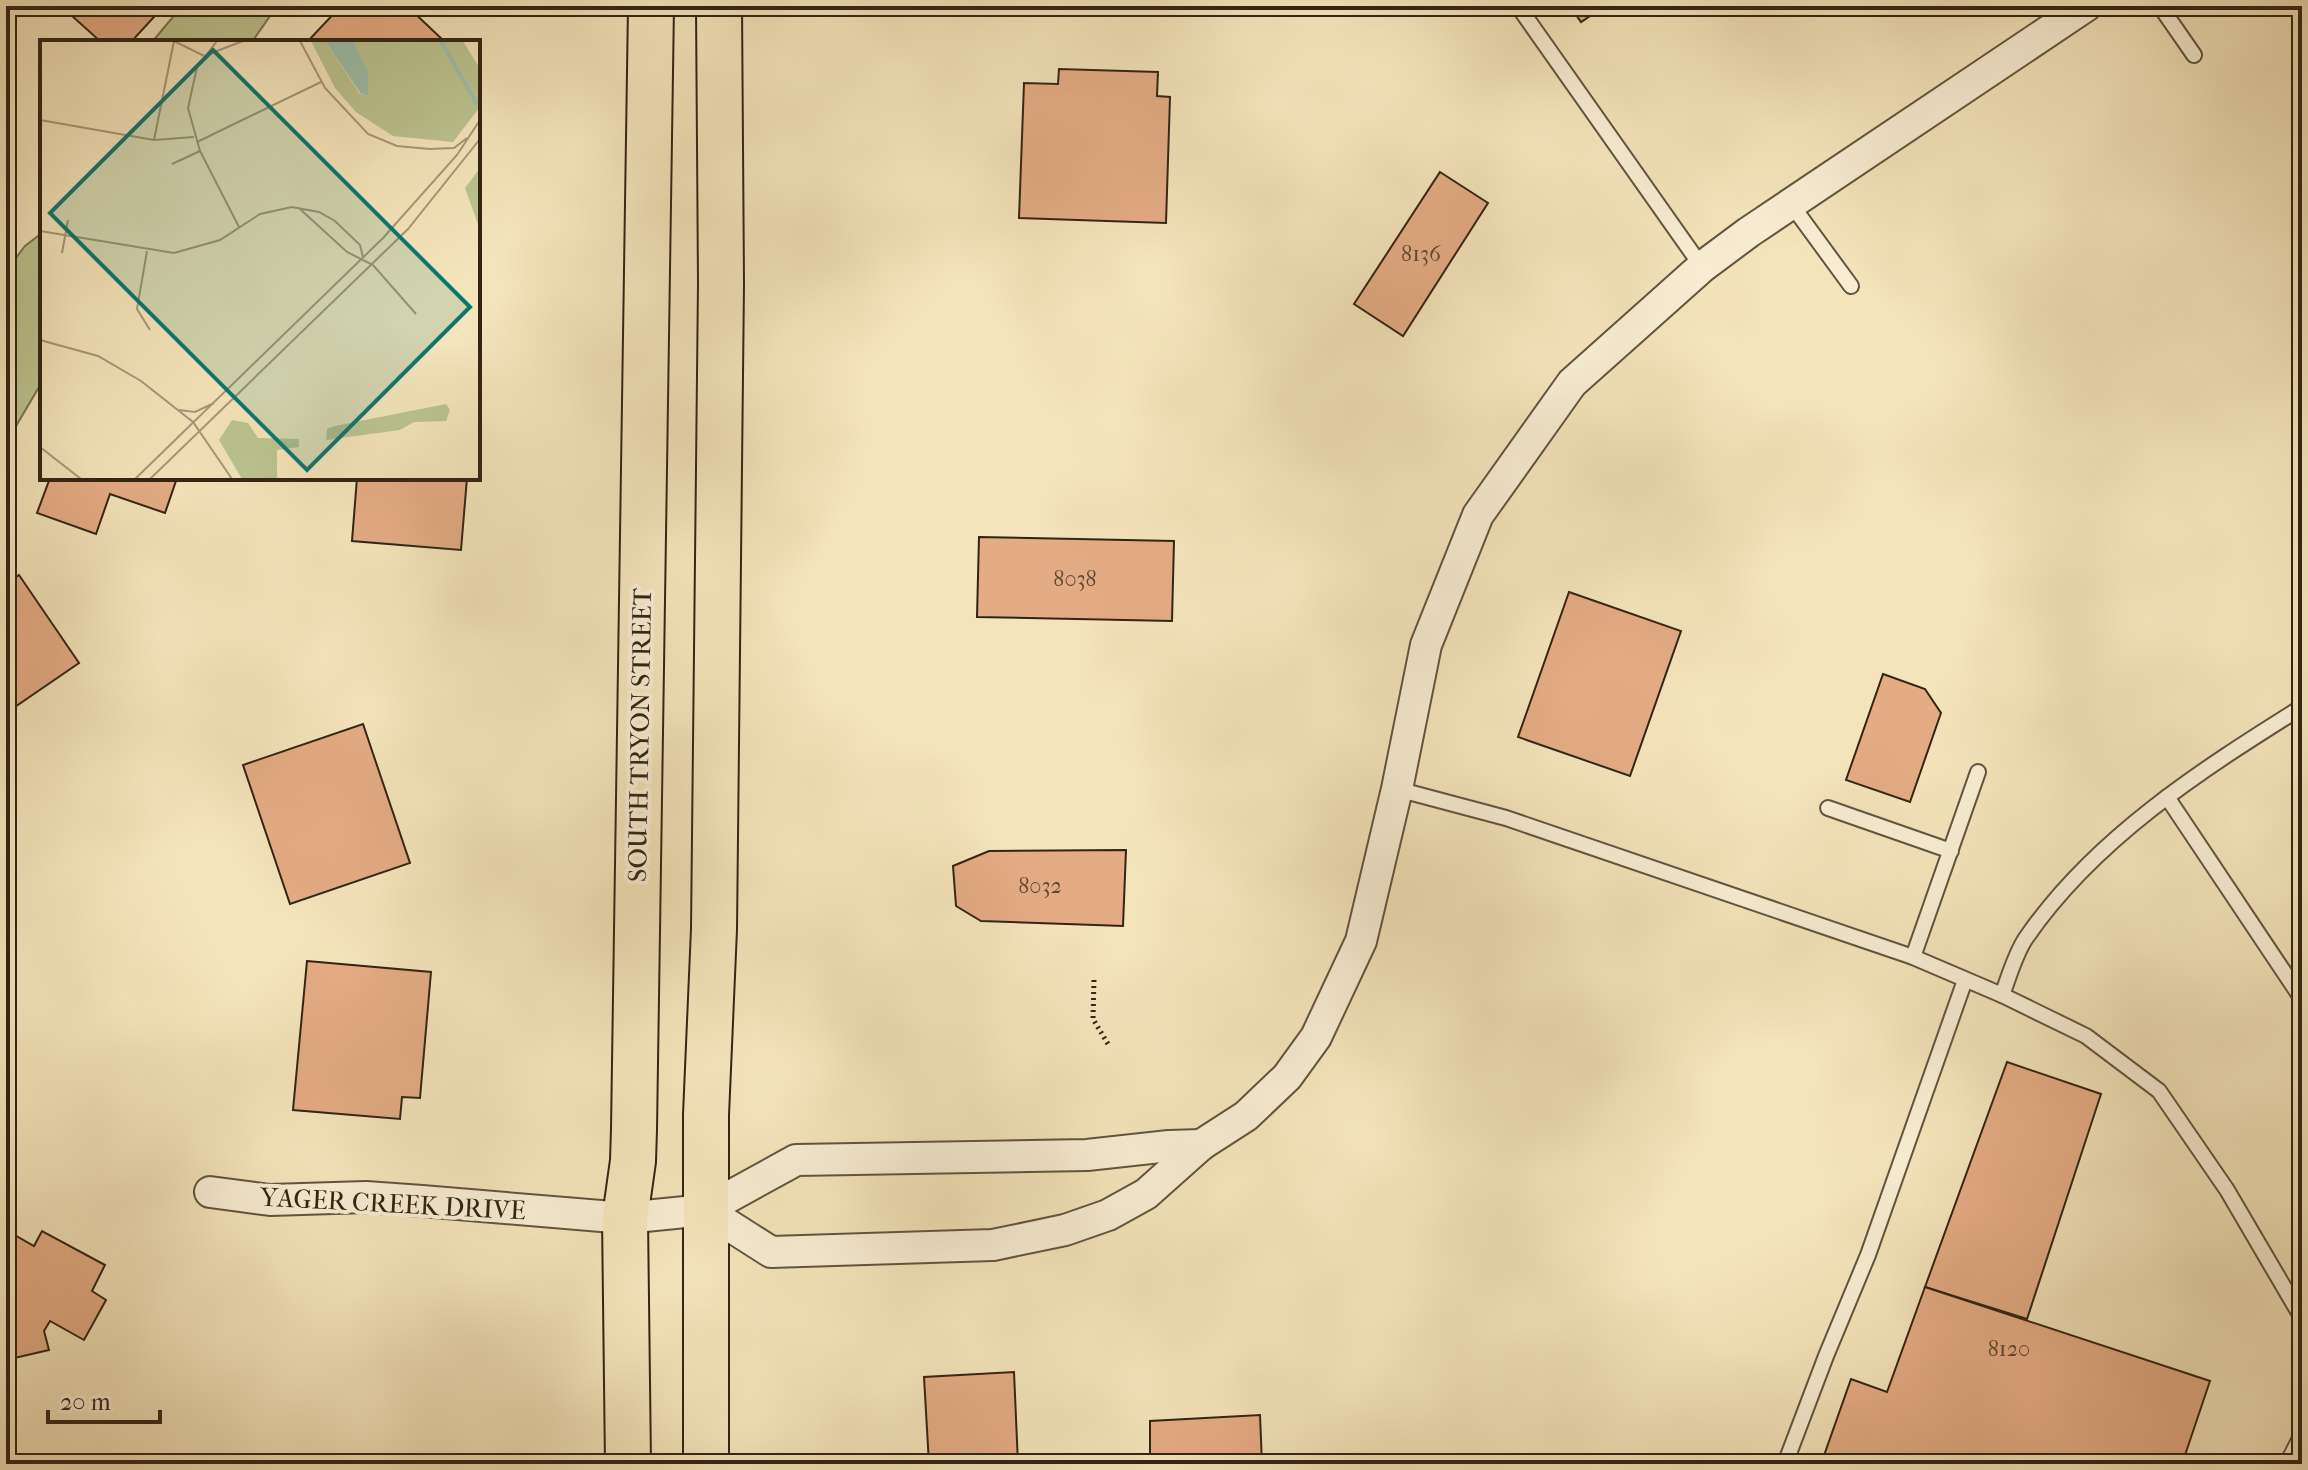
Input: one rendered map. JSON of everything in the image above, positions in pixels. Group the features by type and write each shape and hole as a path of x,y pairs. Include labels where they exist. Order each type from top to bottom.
{"main road":[{"name":"SOUTH TRYON STREET","path":"628,1464 625,1218 634,1129 651,6"},
{"path":"706,1464 706,1115 714,914 721,283 719,6"}],"street":[{"path":"1201,1145 1087,1155 796,1160 705,1210 771,1252 993,1245 1065,1230 1108,1215 1146,1194 1201,1145 1246,1116 1287,1077 1316,1037 1361,941 1397,789 1426,645 1478,515 1572,383 1702,267 2086,6"},
{"name":"YAGER CREEK DRIVE","path":"210,1192 270,1200 366,1197 625,1218 705,1210"}],"lane":[{"path":"1518,6 1702,267"},
{"path":"2160,6 2194,55"},
{"path":"1791,204 1851,286"},
{"path":"2002,995 2024,941 2076,876 2167,797 2302,707"},
{"path":"1913,957 1978,772"},
{"path":"1397,789 1506,818 1913,957 2002,995 2086,1036 2159,1091 2227,1190 2302,1318"},
{"path":"2167,797 2302,999"},
{"path":"1828,808 1951,851"},
{"path":"1785,1464 1868,1255 1965,980"},
{"path":"2287,1464 2302,1434"}],"path":[{"path":"1094,980 1093,1019 1108,1044"}],"green space":[{"path":"182,6 277,6 253,40 154,40"},
{"path":"40,235 40,385 6,443 6,271 25,246"}],"building":[{"path":"61,6 164,6 133,40 99,40"},
{"path":"341,6 407,6 443,40 309,40"},
{"path":"1570,6 1605,6 1581,22"},
{"path":"1059,69 1158,72 1157,96 1170,97 1166,223 1019,218 1024,83 1058,84"},
{"path":"1440,172 1488,203 1403,336 1354,304"},
{"path":"49,480 176,480 165,513 110,494 96,534 37,513"},
{"path":"357,480 467,480 461,550 352,541"},
{"path":"979,537 1174,541 1172,621 977,617"},
{"path":"19,575 79,663 6,713 6,584"},
{"path":"1569,592 1681,631 1630,776 1518,737"},
{"path":"1883,674 1925,689 1941,713 1910,802 1846,780"},
{"path":"363,724 410,863 290,904 243,765"},
{"path":"1126,850 1123,926 981,921 956,906 953,866 989,851"},
{"path":"307,961 431,972 420,1098 402,1097 400,1119 293,1110"},
{"path":"2007,1062 2101,1094 2027,1319 1925,1287"},
{"path":"6,1230 34,1246 42,1231 105,1265 92,1291 106,1300 84,1340 50,1321 44,1331 49,1350 6,1360 6,1305 10,1299 6,1296"},
{"path":"1925,1287 2210,1381 2182,1464 1821,1464 1851,1379 1887,1392"},
{"path":"1014,1372 1018,1464 929,1464 924,1377"},
{"path":"1260,1415 1262,1464 1150,1464 1150,1421"}]}
